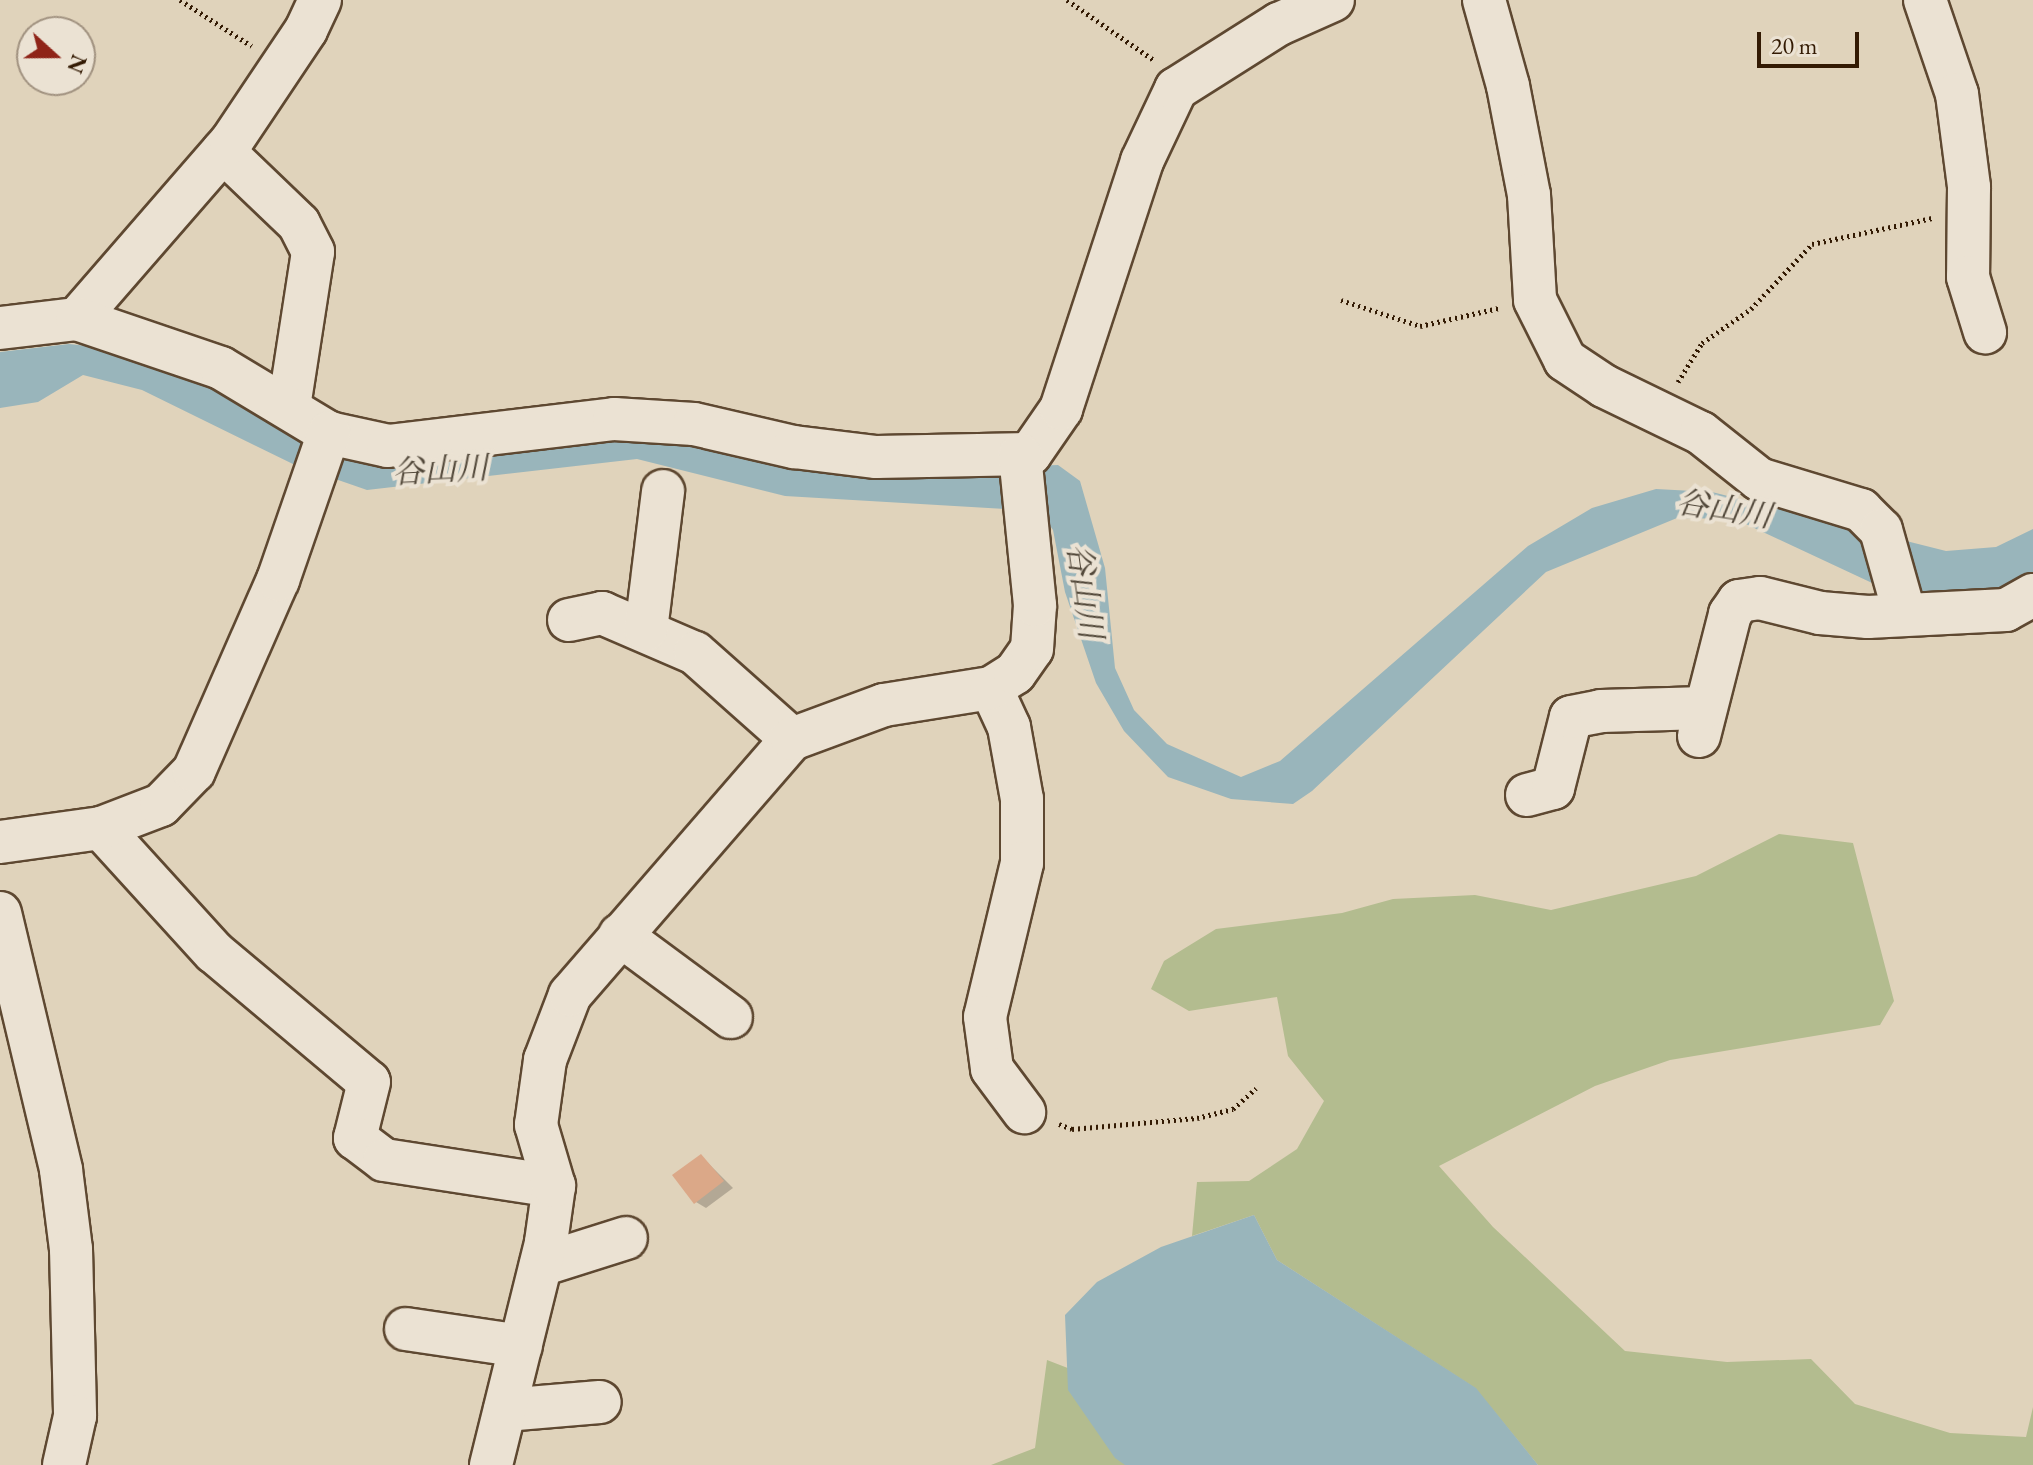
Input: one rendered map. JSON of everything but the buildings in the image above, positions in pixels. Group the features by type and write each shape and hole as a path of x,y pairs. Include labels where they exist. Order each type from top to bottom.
{"street":[{"path":"77,319 223,151 283,66 320,0"},
{"path":"0,328 77,319 221,368 329,433 388,446 614,419 694,424 794,447 876,457 1030,454 1061,409 1142,161 1176,89 1271,12 1333,0"},
{"path":"1484,0 1508,86 1529,195 1535,300 1565,360 1604,386 1662,411 1701,433 1759,479 1861,510 1881,530 1904,612"},
{"path":"1925,0 1957,94 1968,209 1968,277 1985,332"},
{"path":"223,151 299,224 313,252 289,407"},
{"path":"0,842 101,828 161,805 194,771 278,580 329,433"},
{"path":"491,1465 541,1265 554,1186 536,1125 545,1060 570,995 792,739 884,705 991,688 1015,673 1032,649 1030,560 1020,455"},
{"path":"646,630 663,491"},
{"path":"1527,795 1553,788 1571,717 1601,711 1702,722 1730,614 1739,601 1760,598 1820,613 1868,617 1904,612 2006,610 2033,595"},
{"path":"569,620 602,613 695,653 792,739"},
{"path":"991,688 1009,727 1022,799 1022,863 985,1017 992,1069 1024,1112"},
{"path":"101,828 214,952 369,1082 355,1138 384,1160 554,1186"},
{"path":"0,913 61,1170 71,1249 75,1416 64,1465"},
{"path":"620,935 731,1017"},
{"path":"541,1265 626,1238"},
{"path":"406,1329 521,1346"},
{"path":"505,1410 600,1402"}],"path":[{"path":"180,0 283,66"},
{"path":"1067,0 1185,83"},
{"path":"1662,411 1702,343 1751,309 1812,244 1968,209"},
{"path":"1341,300 1420,326 1535,300"},
{"path":"1024,1112 1072,1129 1197,1118 1233,1109 1256,1088"}],"green space":[{"path":"1779,834 1853,843 1894,1001 1880,1025 1670,1060 1595,1086 1439,1166 1493,1227 1625,1351 1727,1362 1811,1359 1855,1404 1950,1433 2026,1437 2033,1407 2033,1465 1538,1465 1475,1388 1277,1260 1254,1215 1192,1236 1197,1182 1249,1181 1297,1149 1324,1101 1288,1056 1277,997 1189,1011 1151,989 1164,961 1216,929 1342,913 1393,899 1475,895 1551,910 1696,876"},
{"path":"1047,1360 1104,1382 1159,1465 991,1465 1035,1448"}],"water":[{"name":"谷山川","path":"69,344 124,350 221,389 299,430 665,437 1005,467 1058,465 1080,481 1105,568 1115,668 1134,710 1167,744 1241,777 1280,761 1528,546 1592,508 1656,489 1712,492 1946,551 1996,547 2033,529 2033,575 1981,597 1885,589 1735,519 1677,518 1546,572 1312,791 1293,804 1231,799 1168,777 1124,731 1096,683 1065,592 1053,530 1040,511 785,496 637,459 367,490 295,465 142,390 83,375 38,402 0,408 0,352"},
{"path":"1254,1215 1277,1260 1476,1388 1538,1465 1125,1465 1115,1458 1068,1390 1065,1315 1097,1282 1161,1247"}]}
